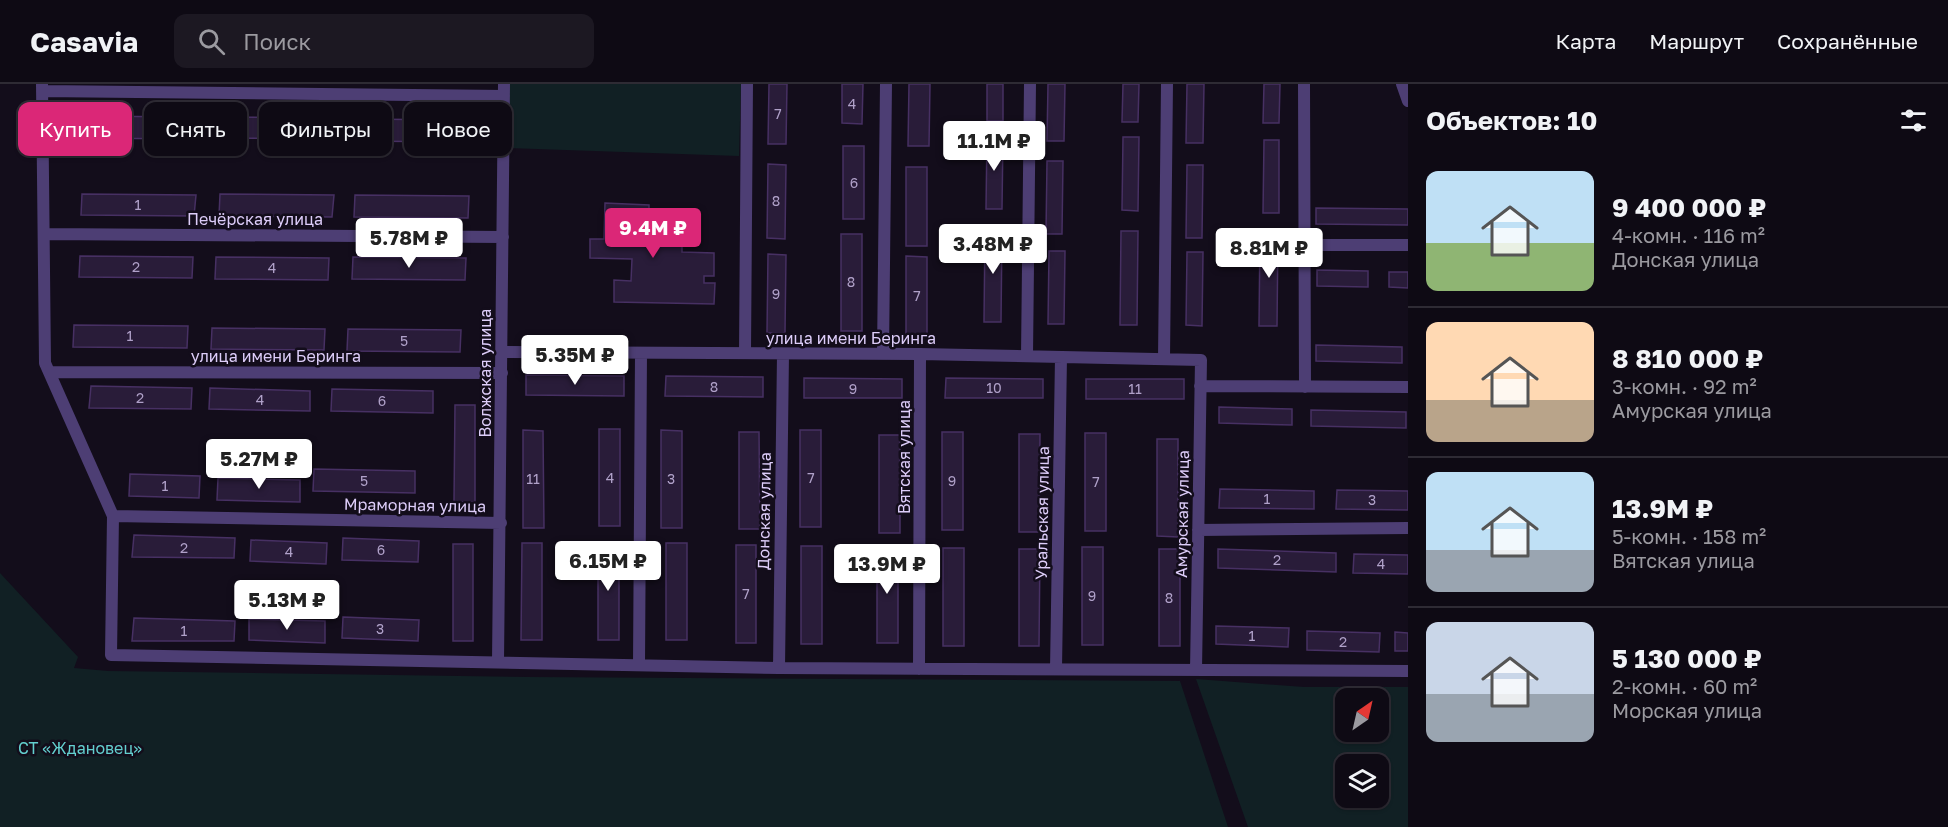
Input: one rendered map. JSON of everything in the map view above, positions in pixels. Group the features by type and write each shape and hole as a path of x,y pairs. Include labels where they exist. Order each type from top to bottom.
{"street":[{"path":"745,353 747,84"},
{"path":"883,354 886,84"},
{"path":"1027,356 1029,84"},
{"path":"1164,359 1167,84"},
{"path":"1304,84 1305,387"},
{"path":"1402,84 1408,102"},
{"path":"504,90 42,88 45,363 113,516 111,655 779,668 1408,671"},
{"name":"Волжская улица","path":"498,662 504,90"},
{"name":"Печёрская улица","path":"44,234 503,237"},
{"path":"1305,245 1408,245"},
{"name":"улица имени Беринга","path":"502,352 920,354 1201,360"},
{"path":"639,665 641,353"},
{"name":"Донская улица","path":"779,668 783,354"},
{"name":"Вятская улица","path":"919,669 920,354"},
{"name":"Уральская улица","path":"1056,669 1061,357"},
{"name":"Амурская улица","path":"1196,670 1201,360"},
{"name":"улица имени Беринга","path":"49,372 502,373"},
{"path":"1200,386 1408,387"},
{"name":"Мраморная улица","path":"113,516 501,523"},
{"path":"1198,530 1408,528"}],"green space":[{"path":"509,84 741,84 739,156 512,148 512,102 508,102"},
{"name":"СТ «Ждановец»","path":"0,573 78,657 74,668 108,671 529,677 1180,681 1228,827 0,827"},
{"path":"1196,679 1304,687 1408,687 1408,827 1248,827"}],"building":[{"path":"769,84 787,84 786,144 768,144"},
{"path":"842,84 863,84 862,124 842,123"},
{"path":"909,84 930,84 929,146 908,146"},
{"path":"987,84 1003,84 1003,121 987,121"},
{"path":"1048,84 1065,84 1064,141 1047,141"},
{"path":"1123,84 1139,84 1138,122 1122,122"},
{"path":"1187,84 1204,84 1203,143 1186,143"},
{"path":"1264,84 1280,84 1279,123 1263,123"},
{"path":"132,116 144,117 144,139 132,138"},
{"path":"247,117 259,117 259,138 247,138"},
{"path":"392,119 404,119 404,141 392,141"},
{"path":"987,136 1003,136 1002,209 986,209"},
{"path":"1123,137 1139,137 1138,211 1122,210"},
{"path":"1264,140 1279,140 1279,213 1263,213"},
{"path":"843,146 864,146 864,219 843,219"},
{"path":"1047,161 1063,161 1062,234 1046,234"},
{"path":"768,164 786,165 785,239 767,238"},
{"path":"1187,165 1203,165 1202,238 1186,238"},
{"path":"906,167 927,167 927,246 906,246"},
{"path":"82,194 196,195 194,216 81,215"},
{"path":"220,194 334,195 332,217 219,216"},
{"path":"355,195 469,196 468,218 354,217"},
{"path":"605,203 649,205 649,226 682,226 682,252 714,253 714,276 704,276 704,283 715,283 714,304 614,302 614,280 631,281 632,259 590,258 590,239 604,239"},
{"path":"1316,208 1408,209 1408,225 1316,224"},
{"path":"985,228 1002,229 1001,322 984,322"},
{"path":"1121,231 1138,231 1137,325 1120,325"},
{"path":"1260,232 1278,232 1277,326 1259,326"},
{"path":"841,234 862,234 862,331 841,331"},
{"path":"1049,251 1065,251 1064,324 1048,324"},
{"path":"1187,252 1203,252 1202,326 1186,325"},
{"path":"768,254 786,255 785,333 767,333"},
{"path":"80,256 193,257 192,278 79,277"},
{"path":"906,256 927,257 927,335 906,335"},
{"path":"216,257 329,258 328,280 215,279"},
{"path":"353,257 466,258 465,280 352,279"},
{"path":"1317,270 1368,271 1368,287 1317,286"},
{"path":"1389,272 1408,272 1408,288 1389,287"},
{"path":"74,325 188,326 187,348 73,347"},
{"path":"212,328 325,329 324,350 211,349"},
{"path":"348,329 461,330 460,352 347,351"},
{"path":"1316,345 1402,347 1402,363 1316,361"},
{"path":"526,375 624,376 624,396 526,395"},
{"path":"666,376 763,377 763,397 665,396"},
{"path":"804,378 902,379 902,398 804,398"},
{"path":"946,378 1043,379 1043,398 945,398"},
{"path":"1086,379 1184,379 1184,399 1086,399"},
{"path":"91,386 192,388 191,409 89,408"},
{"path":"210,388 310,391 310,411 209,409"},
{"path":"332,389 433,391 433,413 331,411"},
{"path":"455,405 475,405 475,502 454,502"},
{"path":"1219,407 1292,409 1292,425 1219,423"},
{"path":"1311,410 1406,412 1406,428 1311,426"},
{"path":"599,429 620,429 620,526 599,526"},
{"path":"523,430 543,431 544,528 523,528"},
{"path":"661,430 682,431 682,528 661,528"},
{"path":"800,430 821,430 821,527 800,527"},
{"path":"739,432 759,432 760,529 739,529"},
{"path":"942,432 963,432 963,530 942,530"},
{"path":"1085,433 1106,433 1106,531 1085,531"},
{"path":"1019,434 1040,434 1039,532 1019,532"},
{"path":"879,435 900,435 900,533 879,533"},
{"path":"1157,439 1178,439 1178,537 1157,536"},
{"path":"314,469 415,471 415,493 313,491"},
{"path":"130,474 200,476 199,498 129,496"},
{"path":"218,478 300,480 300,502 217,500"},
{"path":"1220,489 1314,491 1314,509 1219,508"},
{"path":"1337,490 1408,491 1408,510 1336,509"},
{"path":"134,535 235,538 234,558 132,557"},
{"path":"343,538 419,541 418,562 342,560"},
{"path":"251,540 327,543 326,564 250,561"},
{"path":"522,543 542,543 542,640 521,640"},
{"path":"598,543 619,543 619,640 598,640"},
{"path":"666,543 687,543 687,640 666,640"},
{"path":"453,544 473,544 473,641 453,641"},
{"path":"736,545 756,545 756,643 736,643"},
{"path":"801,546 822,546 822,644 801,644"},
{"path":"877,546 898,546 898,643 877,643"},
{"path":"1082,547 1103,547 1103,645 1082,645"},
{"path":"943,548 964,548 964,646 943,646"},
{"path":"1019,549 1040,549 1039,646 1019,646"},
{"path":"1159,549 1180,549 1180,646 1159,646"},
{"path":"1218,549 1336,553 1336,572 1218,568"},
{"path":"1354,554 1408,555 1408,574 1353,573"},
{"path":"343,617 419,620 418,641 342,638"},
{"path":"134,618 235,621 234,641 132,641"},
{"path":"249,619 325,621 325,643 249,640"},
{"path":"1216,626 1289,628 1288,647 1216,644"},
{"path":"1307,631 1380,633 1379,652 1307,650"},
{"path":"1395,632 1408,633 1408,651 1395,651"}]}
